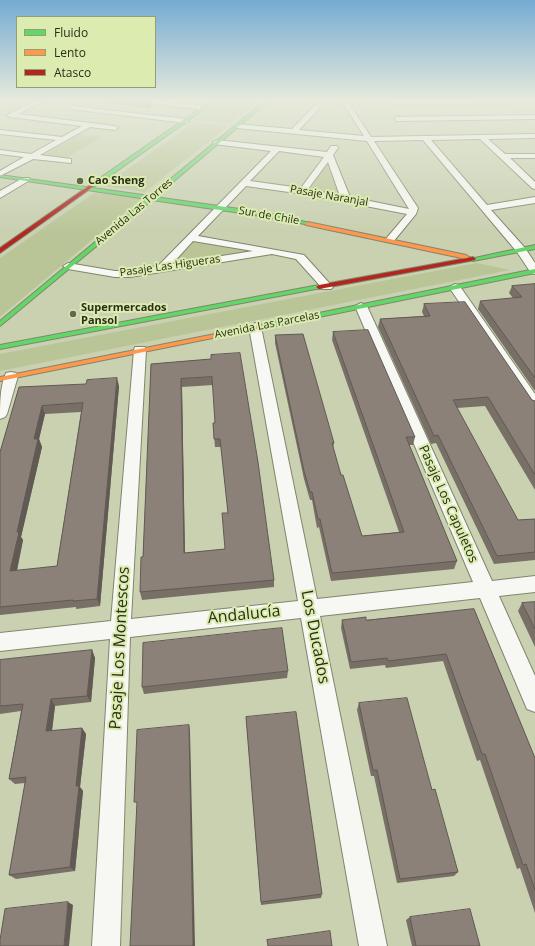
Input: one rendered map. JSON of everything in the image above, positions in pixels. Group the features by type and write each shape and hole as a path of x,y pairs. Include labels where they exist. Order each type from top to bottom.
{"street":[{"path":"0,175 53,144"},
{"path":"0,251 153,144"},
{"name":"Avenida Las Torres","path":"0,324 214,144"},
{"path":"235,144 329,155"},
{"path":"302,191 337,144"},
{"path":"371,144 414,208 413,212 390,240"},
{"path":"431,144 521,250 535,271"},
{"path":"490,144 535,186"},
{"path":"161,269 276,149"},
{"path":"0,152 68,161"},
{"path":"329,155 346,199"},
{"path":"503,156 535,156"},
{"name":"Sur de Chile","path":"0,175 280,217 497,264"},
{"path":"0,195 26,180"},
{"name":"Pasaje Naranjal","path":"244,183 302,191 413,212"},
{"path":"485,208 535,200"},
{"name":"Pasaje Las Higueras","path":"191,238 300,257 326,287"},
{"path":"0,347 535,248"},
{"name":"Pasaje Las Higueras","path":"68,266 122,274 272,251"},
{"path":"510,267 535,271"},
{"name":"Avenida Las Parcelas","path":"6,377 535,271"},
{"path":"455,288 535,404"},
{"name":"Pasaje Los Capuletos","path":"361,306 535,701"},
{"name":"Los Ducados","path":"255,328 310,608 373,946"},
{"name":"Pasaje Los Montescos","path":"106,946 121,629 140,350"},
{"path":"0,414 6,377"},
{"name":"Andalucía","path":"0,642 535,584"}],"green space":[{"path":"62,144 90,144 66,158 43,155"},
{"path":"163,144 205,144 145,192 104,186"},
{"path":"328,162 339,195 309,190"},
{"path":"94,193 142,198 0,317 0,258"},
{"path":"194,242 254,251 170,266"},
{"path":"477,263 510,270 0,371 0,354"}],"building":[{"path":"535,284 535,378 480,301 522,297 512,286"},
{"path":"465,302 532,400 535,401 535,475 488,397 453,400 518,520 535,519 535,552 497,556 438,435 434,436 380,319 430,316 424,304"},
{"path":"368,330 415,437 406,437 457,561 332,573 320,519 318,519 312,492 310,492 304,471 275,335 303,334 334,443 332,443 341,475 343,475 362,536 404,532 333,332"},
{"path":"240,353 258,462 274,580 140,592 141,557 143,557 151,364 211,359 211,355","holes":["212,377 215,423 213,423 214,439 220,439 228,513 222,513 225,549 184,553 181,379"]},
{"path":"117,378 97,599 0,607 0,452 19,387 86,384 87,380","holes":["83,403 57,566 10,571 19,532 17,532 38,439 34,439 42,406"]},
{"path":"535,602 535,629 522,603"},
{"path":"474,609 535,758 535,890 526,864 523,865 485,754 482,754 446,654 388,661 387,658 351,662 342,620 366,617 366,620"},
{"path":"282,628 288,671 142,687 143,643"},
{"path":"92,650 87,696 51,699 46,731 82,728 76,786 79,786 70,867 9,875 26,777 9,779 23,704 0,706 0,660"},
{"path":"407,698 432,790 435,789 458,872 400,879 377,770 373,770 359,703"},
{"path":"296,712 322,894 261,902 246,717"},
{"path":"189,725 193,946 130,946 137,802 134,802 137,730"},
{"path":"68,902 64,946 0,946 5,909"},
{"path":"470,909 480,946 416,946 410,917"},
{"path":"330,931 332,946 268,946 267,940"}],"traffic: fast":[{"path":"92,186 152,144"},
{"path":"0,324 215,144"},
{"path":"0,176 261,214 308,224"},
{"path":"473,259 535,247"},
{"path":"260,327 535,271"},
{"path":"0,347 319,287"}],"traffic: slow":[{"path":"308,224 466,257"},
{"path":"0,379 260,327"}],"traffic: jam":[{"path":"0,251 92,186"},
{"path":"319,287 473,259"}],"place":[{"name":"Cao Sheng","path":"80,181"},
{"name":"Supermercados Pansol","path":"73,314"}]}
